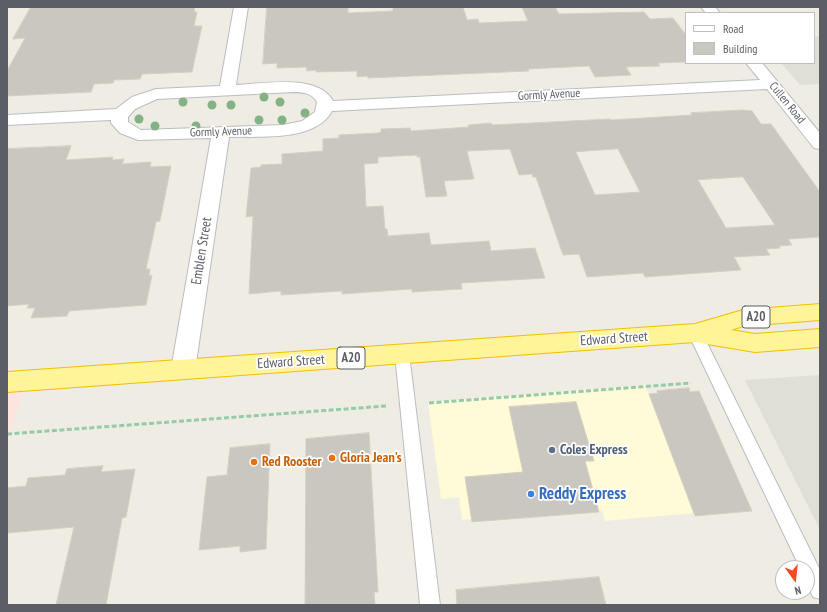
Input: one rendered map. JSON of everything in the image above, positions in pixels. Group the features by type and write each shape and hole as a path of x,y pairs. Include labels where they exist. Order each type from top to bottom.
{"highway":[{"name":"Edward Street","path":"7,382 695,333 743,318 820,312"},
{"name":"Edward Street","path":"695,333 754,343 820,338"}],"street":[{"path":"227,90 241,7"},
{"name":"Cullen Road","path":"755,64 820,144"},
{"name":"Gormly Avenue","path":"121,114 121,126 138,135 221,132 298,128 311,123 320,117 326,110 326,106 772,84"},
{"path":"7,120 121,114 123,110 131,103 143,97 156,94 227,90 301,87 312,90 321,95 326,103 326,106"},
{"name":"Emblen Street","path":"183,370 221,132"}],"lane":[{"path":"695,333 820,590"},
{"path":"402,354 430,605"}],"path":[{"path":"7,434 691,383"}],"shaded area":[{"path":"820,36 820,84 800,85 782,64 815,64 815,37"},
{"path":"820,375 820,530 745,380"},
{"name":"Coles Express","path":"645,385 694,513 605,521 602,511 472,523 472,519 462,520 459,497 441,499 428,402"},
{"path":"7,392 23,392 7,440"}],"building":[{"path":"31,7 195,7 194,12 197,12 194,26 202,26 192,72 142,74 140,79 114,80 113,83 94,84 91,92 7,96 7,71 25,38 13,39"},
{"path":"267,7 348,7 348,13 393,11 393,7 463,7 467,20 478,19 479,23 528,21 522,7 555,7 559,14 644,12 650,19 673,18 685,34 685,62 658,63 660,66 626,67 631,75 595,77 589,66 528,69 529,71 368,78 367,76 357,77 357,71 316,72 316,70 307,71 306,67 277,68 277,63 263,64"},
{"path":"743,110 752,111 761,124 771,124 820,192 820,237 788,239 792,245 766,249 770,255 734,257 741,270 645,277 643,273 587,277 579,254 563,255 536,177 533,177 532,174 519,175 510,149 467,151 474,179 444,181 447,196 426,197 420,157 417,157 417,155 378,157 378,163 364,164 366,207 383,206 385,229 387,229 388,236 429,233 431,245 489,241 491,251 535,248 545,278 461,283 462,289 412,292 412,289 342,294 342,291 281,295 281,291 249,294 253,216 246,217 251,168 261,167 261,165 282,164 282,154 323,151 323,139 339,138 339,135 378,133 381,132 381,129 410,128 411,131 469,127 468,125 491,123 492,125 611,120 692,115 691,113","holes":["618,149 640,192 595,195 576,152","743,177 775,225 726,228 698,180"]},
{"path":"71,146 66,160 113,157 112,160 124,159 122,164 151,162 150,167 171,166 160,221 156,222 146,269 150,269 149,276 152,275 146,305 69,311 67,316 31,318 35,308 27,308 29,304 7,306 7,149"},
{"path":"689,388 690,392 699,391 752,511 695,516 649,394 658,393 657,391"},
{"path":"576,402 594,461 585,461 599,512 472,522 465,477 523,472 509,407"},
{"path":"369,433 378,592 374,592 375,605 305,605 306,439"},
{"path":"270,444 266,549 240,552 240,546 199,550 207,477 227,475 230,448"},
{"path":"103,466 101,472 135,469 126,517 122,518 106,605 56,605 74,527 7,533 7,488 26,486 28,478 65,475 67,469"},
{"path":"599,577 606,605 457,605 456,590"}],"place":[{"name":"Coles Express","path":"552,450"},
{"name":"Gloria Jean's","path":"332,458"},
{"name":"Red Rooster","path":"254,462"},
{"name":"Reddy Express","path":"531,494"}]}
